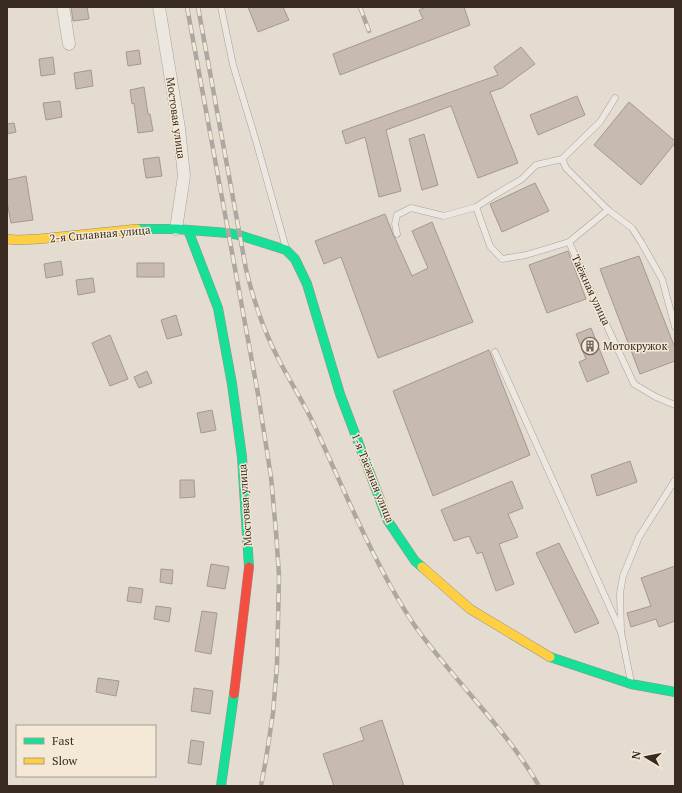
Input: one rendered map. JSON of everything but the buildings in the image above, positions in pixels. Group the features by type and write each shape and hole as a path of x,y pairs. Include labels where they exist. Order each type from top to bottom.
{"street":[{"path":"63,7 69,44"},
{"name":"Мостовая улица","path":"159,7 179,128 184,176 182,230 218,308 232,384 242,457 249,563 236,690 221,786"},
{"name":"2-я Сплавная улица","path":"7,239 39,239 138,229 182,230 239,235 286,250"},
{"name":"1-я Таёжная улица","path":"286,250 295,259 307,284 340,394 388,522 415,561 470,609 549,657 631,684 675,692"}],"lane":[{"path":"221,7 232,64 256,141 286,250"},
{"path":"397,234 395,224 397,215 411,208 444,216 476,207 522,179 536,165 562,159 600,122 615,98"},
{"path":"562,159 566,168 608,210 632,228 662,279 675,327"},
{"path":"476,207 490,246 502,259 526,255 568,242 608,210"},
{"name":"Таёжная улица","path":"568,242 634,384 656,397 675,405"},
{"path":"495,352 621,632"},
{"path":"631,684 621,632 620,593 623,576 639,537 675,480"}],"railway":[{"path":"187,7 258,394 271,477 279,575 277,665 273,713 261,786"},
{"path":"198,7 246,269 252,294 269,340 312,420 370,547 402,606 430,646 511,744 526,764 539,786"},
{"path":"360,7 369,31"}],"traffic: fast":[{"path":"137,229 176,229 239,235 286,250 295,259 307,284 340,394 388,521 415,561 422,567"},
{"path":"188,230 218,308 232,384 242,457 249,567"},
{"path":"550,657 631,684 675,692"},
{"path":"221,786 234,694"}],"traffic: slow":[{"path":"7,239 39,239 137,229"},
{"path":"422,567 470,609 550,657"}],"traffic: jam":[{"path":"234,694 249,567"}],"place":[{"name":"Мотокружок","path":"590,346"}]}
